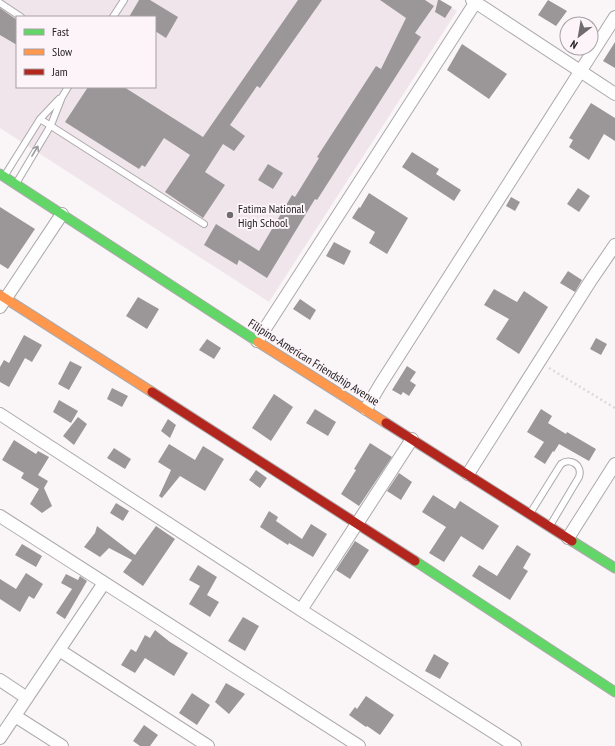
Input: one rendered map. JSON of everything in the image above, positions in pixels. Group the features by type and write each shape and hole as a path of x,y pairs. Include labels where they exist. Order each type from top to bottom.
{"main road":[{"name":"Filipino-American Friendship Avenue","path":"2,176 257,341 615,568"},
{"path":"2,300 358,523 615,692"}],"street":[{"path":"257,341 475,1 615,94"},
{"path":"366,409 615,17"},
{"path":"2,300 62,214"},
{"path":"468,474 615,245"},
{"path":"0,414 515,746"},
{"path":"302,610 412,438"},
{"path":"568,538 615,464"},
{"path":"0,516 359,746"},
{"path":"0,738 104,583"},
{"path":"59,650 208,746"},
{"path":"0,680 27,698"},
{"path":"15,716 62,746"}],"lane":[{"path":"114,16 124,0"},
{"path":"0,3 20,16"},
{"path":"15,184 50,125 67,88"},
{"path":"2,176 40,119 62,97"},
{"path":"40,119 204,224"},
{"path":"530,514 561,464 564,462 572,462 579,468 579,477 550,526"}],"path":[{"path":"539,362 615,408"}],"shaded area":[{"name":"Fatima National High School","path":"0,0 440,0 457,11 269,302 0,128"}],"building":[{"path":"139,0 150,0 178,17 166,38 156,32 156,16 130,16"},
{"path":"298,0 322,0 260,88 257,86 230,125 245,136 234,151 223,144 205,172 225,185 203,218 165,192 190,155 164,138 145,167 142,165 139,169 65,122 87,88 126,88 203,137"},
{"path":"380,0 425,0 434,6 415,33 421,37 317,200 315,199 267,278 239,260 237,265 204,245 216,224 259,251 292,195 295,197 319,158 317,157 376,66 381,69 406,18"},
{"path":"438,0 452,7 445,18 435,12"},
{"path":"548,0 567,11 563,16 559,16 559,22 556,26 538,15"},
{"path":"0,8 16,19 16,44 0,35"},
{"path":"615,42 615,68 603,61"},
{"path":"462,44 507,74 489,99 447,70"},
{"path":"591,103 615,118 615,141 604,134 589,160 569,147 573,140 569,138"},
{"path":"412,152 439,169 436,174 461,190 454,201 402,167"},
{"path":"268,164 283,173 273,189 258,180"},
{"path":"578,188 590,196 579,212 567,204"},
{"path":"369,193 408,218 387,254 369,243 375,232 352,218"},
{"path":"511,197 520,202 515,211 506,206"},
{"path":"0,207 35,229 8,269 0,264"},
{"path":"334,242 351,251 344,265 326,256"},
{"path":"568,271 582,280 575,292 560,283"},
{"path":"494,289 517,302 524,291 548,307 519,354 496,339 509,319 484,305"},
{"path":"138,297 159,309 147,329 126,316"},
{"path":"300,299 316,310 310,320 293,309"},
{"path":"24,335 42,345 32,362 25,358 9,387 0,382 0,367 4,360 9,363"},
{"path":"596,338 607,344 601,355 590,349"},
{"path":"207,339 221,348 214,359 199,350"},
{"path":"70,361 82,367 69,390 58,384"},
{"path":"407,366 416,372 410,381 416,385 409,396 403,392 401,395 392,390"},
{"path":"112,388 128,396 122,407 107,399"},
{"path":"274,394 293,407 271,441 252,428"},
{"path":"59,400 78,411 71,423 53,412"},
{"path":"315,409 336,422 328,436 306,423"},
{"path":"541,409 552,416 548,423 596,449 589,461 559,444 545,464 534,457 544,442 527,432"},
{"path":"78,417 87,424 74,445 63,436"},
{"path":"168,419 176,425 170,438 161,431"},
{"path":"14,440 36,454 38,451 49,457 38,475 48,481 44,488 52,506 42,513 30,504 39,489 21,478 24,473 2,460"},
{"path":"370,443 392,457 359,506 341,494"},
{"path":"169,444 195,460 203,446 224,459 205,491 180,476 162,498 159,496 171,470 158,462"},
{"path":"114,448 131,459 125,469 107,458"},
{"path":"256,470 267,478 260,488 249,480"},
{"path":"399,473 412,482 401,500 387,491"},
{"path":"433,495 455,509 460,501 499,526 483,550 461,536 444,562 429,553 446,527 422,512"},
{"path":"116,503 129,511 123,521 110,513"},
{"path":"269,511 278,517 276,521 302,539 311,524 327,534 313,557 289,543 288,545 260,527"},
{"path":"97,526 135,555 156,526 175,539 143,586 123,572 132,560 109,548 100,557 84,547 95,533"},
{"path":"355,541 369,550 350,579 336,570"},
{"path":"22,544 42,556 36,567 15,555"},
{"path":"517,545 531,554 523,568 528,571 510,600 472,576 479,565 497,576"},
{"path":"198,565 217,577 207,595 219,602 210,617 189,604 200,586 189,580"},
{"path":"26,573 43,584 34,599 29,596 20,612 0,599 0,579 16,589"},
{"path":"66,574 78,580 80,576 87,581 65,619 56,613 72,589 61,583"},
{"path":"243,617 259,626 245,651 228,641"},
{"path":"155,630 170,642 188,653 174,676 145,658 135,673 121,665 131,649 136,652 145,635 150,638"},
{"path":"434,654 449,663 440,679 425,671"},
{"path":"226,683 245,694 229,714 215,702"},
{"path":"192,693 210,705 197,725 179,713"},
{"path":"366,696 394,715 380,735 349,715 355,707 357,709"},
{"path":"144,725 158,735 150,746 140,746 133,741"}],"traffic: fast":[{"path":"0,174 258,342"},
{"path":"572,541 615,568"},
{"path":"415,561 615,692"}],"traffic: slow":[{"path":"0,295 152,392"},
{"path":"258,342 386,423"}],"traffic: jam":[{"path":"152,392 415,561"},
{"path":"386,423 572,541"}],"place":[{"name":"Fatima National High School","path":"230,215"}]}
